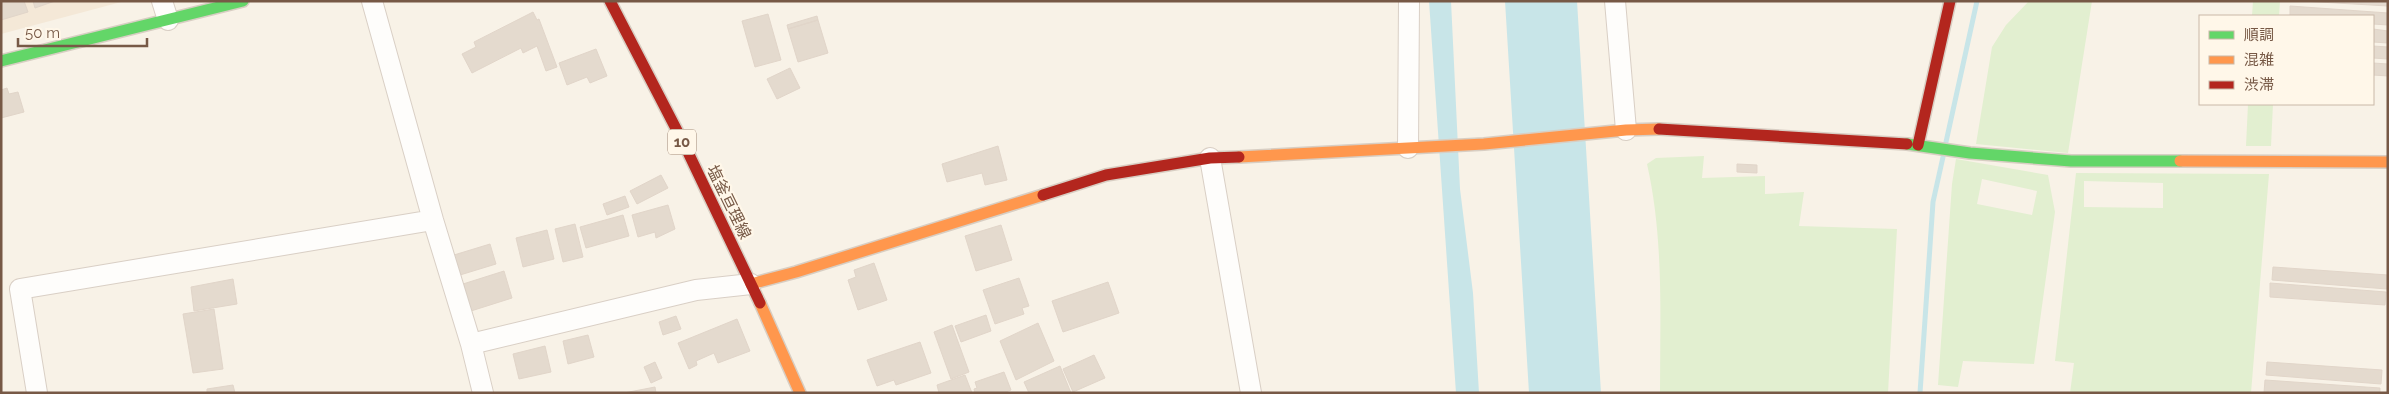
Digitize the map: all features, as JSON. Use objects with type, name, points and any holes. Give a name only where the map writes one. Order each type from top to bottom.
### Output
[{"type":"street","points":[[1,61],[165,11],[244,1]]},
{"type":"street","points":[[372,1],[433,220],[471,344],[483,393]]},
{"type":"street","name":"塩釜亘理線","points":[[610,1],[646,69],[751,284],[800,393]]},
{"type":"street","points":[[1409,1],[1412,148]]},
{"type":"street","points":[[1615,1],[1626,130]]},
{"type":"street","points":[[1923,146],[1950,1]]},
{"type":"street","points":[[471,344],[696,290],[751,284],[1106,175],[1210,158],[1470,145],[1626,130],[1671,129],[1923,146],[2071,161],[2388,162]]},
{"type":"street","points":[[1210,158],[1251,393]]},
{"type":"street","points":[[37,393],[20,289],[433,220]]},
{"type":"shaded area","points":[[1,1],[125,1],[1,34]]},
{"type":"green space","points":[[2029,1],[2092,1],[2068,153],[1976,144],[1992,47],[2006,25]]},
{"type":"green space","points":[[2253,1],[2280,1],[2279,15],[2252,15]]},
{"type":"green space","points":[[2248,105],[2273,105],[2271,146],[2246,146]]},
{"type":"green space","points":[[1704,156],[1702,178],[1765,176],[1765,194],[1804,192],[1799,226],[1897,229],[1888,393],[1660,393],[1659,249],[1647,164],[1656,158]]},
{"type":"green space","points":[[1956,159],[2048,175],[2055,212],[2034,364],[1963,361],[1958,387],[1938,385],[1952,184]],"holes":[[[1982,179],[2037,191],[2032,215],[1977,204]]]},
{"type":"green space","points":[[2076,173],[2269,174],[2251,393],[2070,393],[2074,363],[2055,361]],"holes":[[[2084,181],[2163,183],[2163,208],[2084,207]]]},
{"type":"water","points":[[1429,1],[1451,1],[1460,189],[1473,293],[1479,393],[1456,393]]},
{"type":"water","points":[[1505,1],[1577,1],[1601,393],[1529,393]]},
{"type":"building","points":[[1,1],[24,1],[28,12],[1,20]]},
{"type":"building","points":[[33,1],[55,1],[35,8]]},
{"type":"building","points":[[2302,1],[2388,1],[2388,6]]},
{"type":"building","points":[[2290,6],[2388,13],[2388,25],[2374,24],[2374,15],[2290,15]]},
{"type":"building","points":[[533,12],[537,20],[539,19],[557,67],[546,71],[537,46],[523,53],[521,48],[472,73],[462,54],[476,47],[474,42]]},
{"type":"building","points":[[768,14],[781,60],[755,67],[742,21]]},
{"type":"building","points":[[817,16],[818,20],[788,29],[787,25]]},
{"type":"building","points":[[818,20],[828,53],[798,62],[788,29]]},
{"type":"building","points":[[2374,29],[2388,31],[2388,43],[2374,42]]},
{"type":"building","points":[[2374,46],[2388,47],[2388,59],[2374,58]]},
{"type":"building","points":[[596,49],[607,76],[590,83],[587,77],[567,85],[559,63]]},
{"type":"building","points":[[2374,63],[2388,64],[2388,76],[2374,75]]},
{"type":"building","points":[[790,68],[800,88],[777,99],[767,79]]},
{"type":"building","points":[[7,88],[9,94],[18,92],[24,112],[1,118],[1,90]]},
{"type":"building","points":[[998,146],[1007,180],[985,185],[982,173],[947,182],[942,164]]},
{"type":"building","points":[[1737,164],[1757,165],[1757,173],[1737,172]]},
{"type":"building","points":[[661,175],[668,188],[637,204],[630,191]]},
{"type":"building","points":[[625,196],[629,207],[607,215],[603,204]]},
{"type":"building","points":[[668,205],[675,229],[656,238],[655,232],[638,237],[632,215]]},
{"type":"building","points":[[623,215],[629,236],[586,248],[580,227]]},
{"type":"building","points":[[575,224],[583,257],[563,262],[555,229]]},
{"type":"building","points":[[1001,225],[1012,260],[976,271],[965,236]]},
{"type":"building","points":[[547,230],[554,259],[523,267],[516,238]]},
{"type":"building","points":[[490,244],[496,264],[460,275],[454,255]]},
{"type":"building","points":[[874,263],[887,300],[858,310],[848,280],[856,277],[854,270]]},
{"type":"building","points":[[2273,267],[2388,275],[2387,289],[2272,280]]},
{"type":"building","points":[[504,271],[512,298],[471,311],[463,284]]},
{"type":"building","points":[[1019,278],[1029,306],[1022,308],[1024,314],[995,324],[983,290]]},
{"type":"building","points":[[233,279],[237,304],[194,311],[191,287]]},
{"type":"building","points":[[1108,282],[1119,313],[1063,332],[1052,301]]},
{"type":"building","points":[[2270,283],[2386,292],[2385,305],[2270,297]]},
{"type":"building","points":[[214,309],[223,369],[193,373],[183,314]]},
{"type":"building","points":[[986,315],[991,331],[961,342],[955,326]]},
{"type":"building","points":[[676,316],[681,329],[663,335],[659,322]]},
{"type":"building","points":[[737,319],[750,351],[718,363],[714,353],[696,361],[697,365],[689,369],[678,343]]},
{"type":"building","points":[[1038,323],[1054,361],[1016,380],[1000,341]]},
{"type":"building","points":[[952,325],[969,372],[951,379],[934,332]]},
{"type":"building","points":[[588,335],[594,357],[568,364],[563,341]]},
{"type":"building","points":[[920,342],[931,373],[896,385],[894,380],[877,386],[867,360]]},
{"type":"building","points":[[545,346],[551,372],[519,379],[513,354]]},
{"type":"building","points":[[1094,355],[1105,378],[1073,392],[1063,369]]},
{"type":"building","points":[[655,362],[662,378],[651,383],[644,367]]},
{"type":"building","points":[[2267,362],[2382,370],[2381,384],[2266,375]]},
{"type":"building","points":[[1060,366],[1071,393],[1029,393],[1024,382]]},
{"type":"building","points":[[1004,372],[1011,390],[1003,393],[975,393],[974,389],[977,388],[975,382]]},
{"type":"building","points":[[965,375],[972,393],[939,393],[937,385]]},
{"type":"building","points":[[2265,380],[2380,388],[2380,393],[2264,393]]},
{"type":"building","points":[[233,385],[235,393],[207,393],[207,389]]},
{"type":"building","points":[[655,387],[656,393],[624,393]]},
{"type":"waterway","points":[[1946,142],[1977,1]]},
{"type":"waterway","points":[[1920,393],[1933,202],[1943,157]]},
{"type":"traffic: fast","points":[[1,61],[243,1]]},
{"type":"traffic: fast","points":[[1907,144],[1970,153],[2071,161],[2180,161]]},
{"type":"traffic: slow","points":[[1239,157],[1484,144],[1626,130],[1659,129]]},
{"type":"traffic: slow","points":[[2180,161],[2388,162]]},
{"type":"traffic: slow","points":[[751,284],[796,272],[1043,195]]},
{"type":"traffic: slow","points":[[760,303],[800,393]]},
{"type":"traffic: jam","points":[[610,1],[685,146],[760,303]]},
{"type":"traffic: jam","points":[[1918,145],[1950,1]]},
{"type":"traffic: jam","points":[[1659,129],[1907,144]]},
{"type":"traffic: jam","points":[[1043,195],[1106,175],[1210,158],[1239,157]]}]
